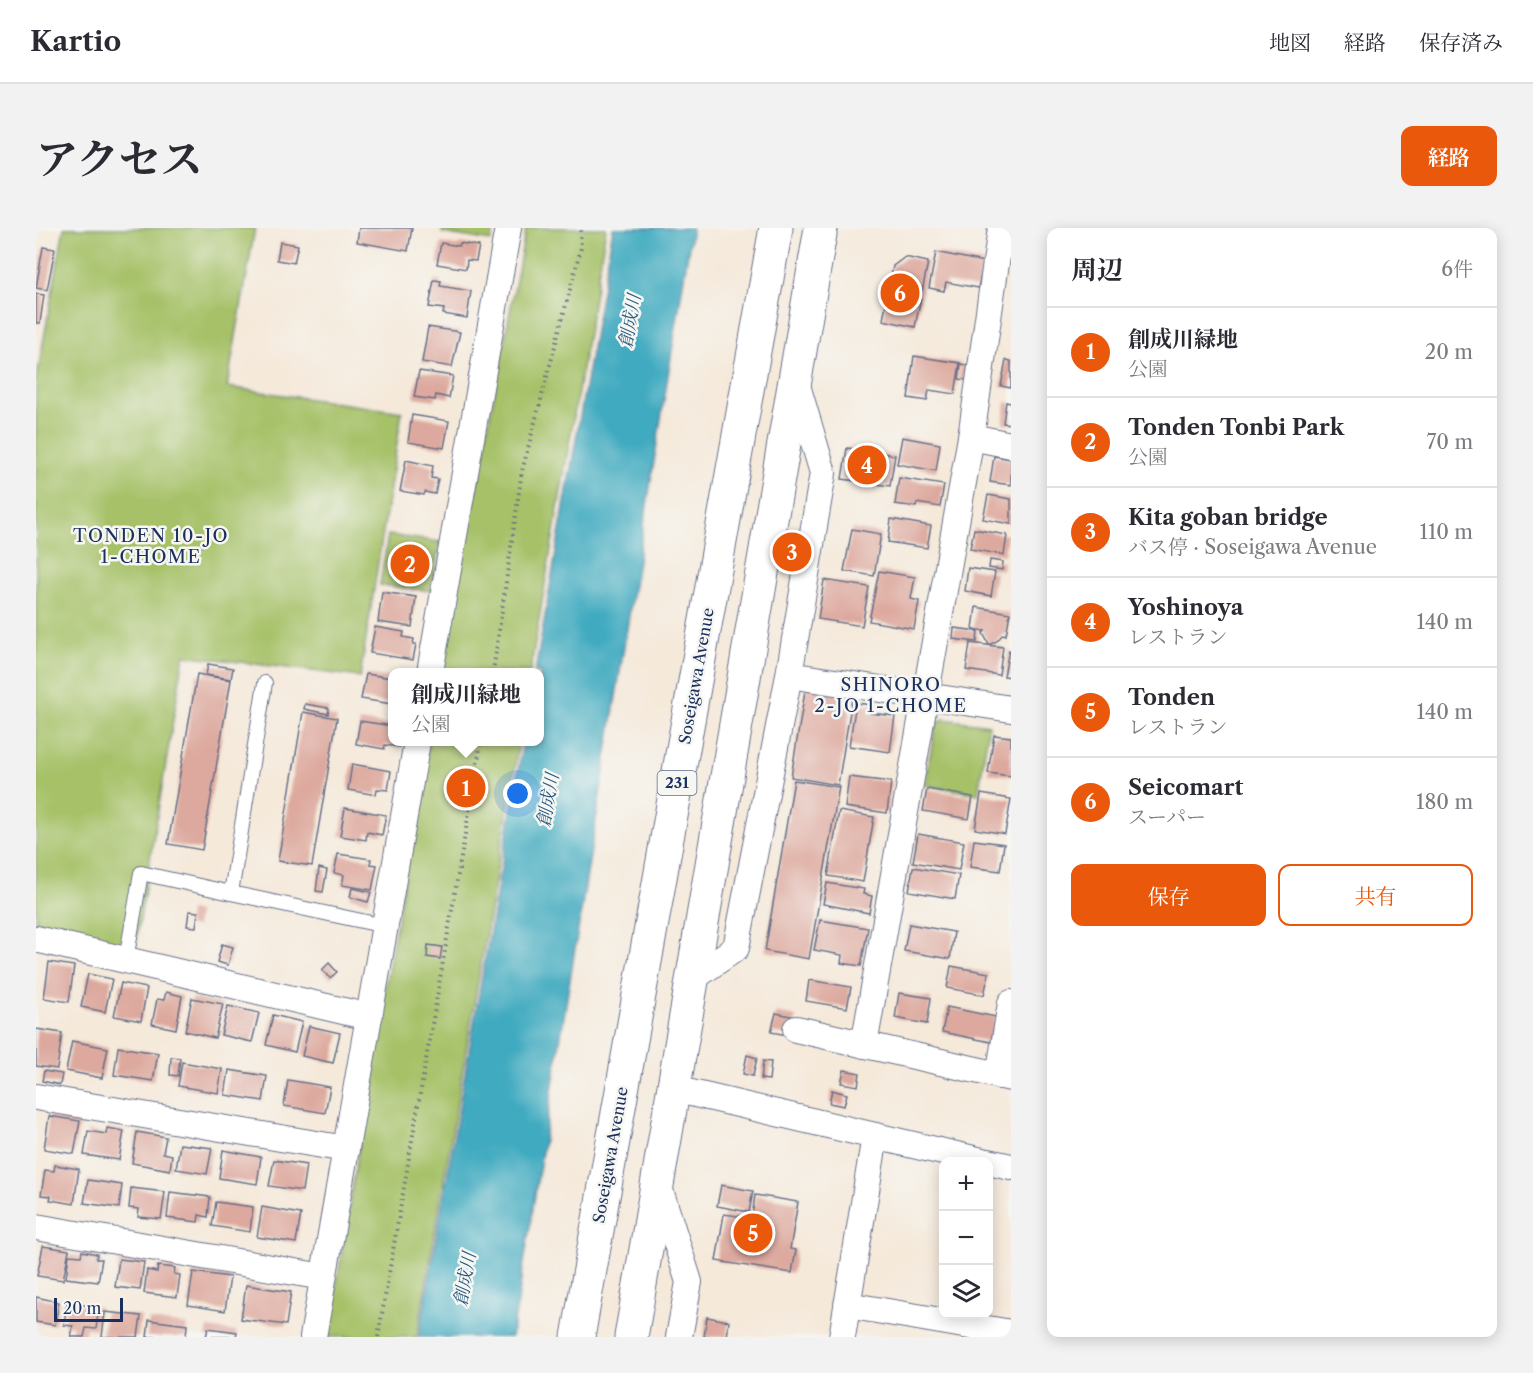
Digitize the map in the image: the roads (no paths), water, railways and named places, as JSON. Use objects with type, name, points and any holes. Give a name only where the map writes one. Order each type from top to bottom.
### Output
[{"type":"highway","name":"Soseigawa Avenue","points":[[578,1337],[776,228]]},
{"type":"highway","points":[[631,1337],[821,228]]},
{"type":"street","points":[[431,668],[508,228]]},
{"type":"street","points":[[864,1045],[971,437],[1001,228]]},
{"type":"street","points":[[693,978],[736,948],[789,675],[823,473],[795,379]]},
{"type":"street","points":[[971,437],[1011,445]]},
{"type":"street","points":[[789,675],[926,694],[1011,709]]},
{"type":"street","points":[[313,1337],[416,746]]},
{"type":"street","points":[[36,939],[369,1017]]},
{"type":"street","points":[[796,1029],[1005,1077],[1011,1003]]},
{"type":"street","points":[[674,1089],[965,1157]]},
{"type":"street","points":[[36,1097],[346,1149]]},
{"type":"street","points":[[842,1337],[875,1136]]},
{"type":"street","points":[[993,1163],[1011,1167]]},
{"type":"street","points":[[658,1184],[689,1282],[679,1337]]},
{"type":"street","points":[[36,1227],[323,1277]]},
{"type":"street","points":[[847,1305],[1011,1333]]},
{"type":"lane","points":[[231,893],[265,683]]},
{"type":"lane","points":[[126,960],[141,873],[385,926]]},
{"type":"water","name":"創成川","points":[[613,228],[692,228],[511,1337],[419,1337],[522,746],[544,746],[544,668],[536,668]]},
{"type":"place","name":"Seicomart","points":[[900,293]]},
{"type":"place","name":"Yoshinoya","points":[[867,465]]},
{"type":"place","name":"Kita goban bridge","points":[[792,552]]},
{"type":"place","name":"Tonden Tonbi Park","points":[[410,564]]},
{"type":"place","name":"創成川緑地","points":[[466,788]]},
{"type":"place","name":"Tonden","points":[[753,1233]]},
{"type":"district","name":"TONDEN 10-JO 1-CHOME","points":[[151,546]]},
{"type":"district","name":"SHINORO 2-JO 1-CHOME","points":[[891,695]]}]
